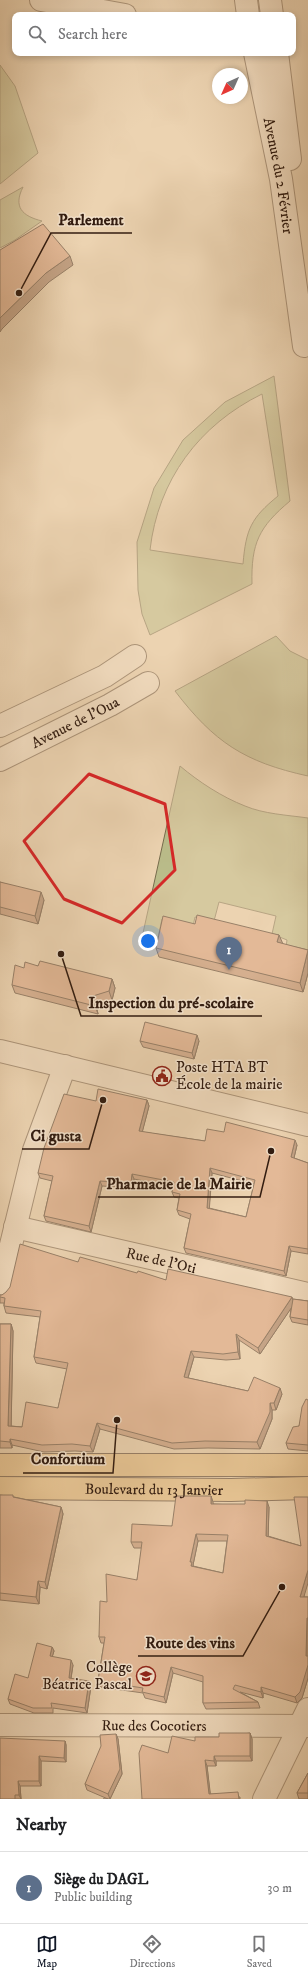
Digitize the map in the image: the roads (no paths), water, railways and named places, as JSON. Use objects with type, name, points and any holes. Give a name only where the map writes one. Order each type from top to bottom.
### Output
[{"type":"highway","name":"Boulevard du 13 Janvier","points":[[0,1465],[308,1465]]},
{"type":"highway","name":"Boulevard du 13 Janvier","points":[[0,1488],[231,1490],[308,1488]]},
{"type":"street","points":[[41,0],[108,12]]},
{"type":"street","points":[[246,0],[248,12]]},
{"type":"street","points":[[270,0],[272,12]]},
{"type":"street","name":"Avenue du 2 Février","points":[[256,56],[281,179],[304,346]]},
{"type":"street","name":"Avenue du 2 Février","points":[[277,56],[293,177],[308,266]]},
{"type":"street","name":"Avenue de l'Oua","points":[[0,726],[105,676],[135,656]]},
{"type":"street","name":"Avenue de l'Oua","points":[[0,760],[110,705],[148,683]]},
{"type":"street","points":[[0,1051],[308,1125]]},
{"type":"street","points":[[0,1290],[34,1150],[66,1066]]},
{"type":"street","name":"Rue de l'Oti","points":[[15,1227],[308,1294]]},
{"type":"street","points":[[264,1799],[305,1720]]},
{"type":"street","name":"Rue des Cocotiers","points":[[0,1724],[305,1720]]},
{"type":"place","name":"Parlement","points":[[19,293]]},
{"type":"place","name":"Inspection du pré-scolaire","points":[[61,954]]},
{"type":"place","name":"Siège du DAGL","points":[[229,970]]},
{"type":"place","name":"Poste HTA BT École de la mairie","points":[[162,1076]]},
{"type":"place","name":"Ci gusta","points":[[103,1100]]},
{"type":"place","name":"Pharmacie de la Mairie","points":[[271,1151]]},
{"type":"place","name":"Confortium","points":[[117,1420]]},
{"type":"place","name":"Route des vins","points":[[282,1587]]},
{"type":"place","name":"Collège Béatrice Pascal","points":[[146,1676]]}]
